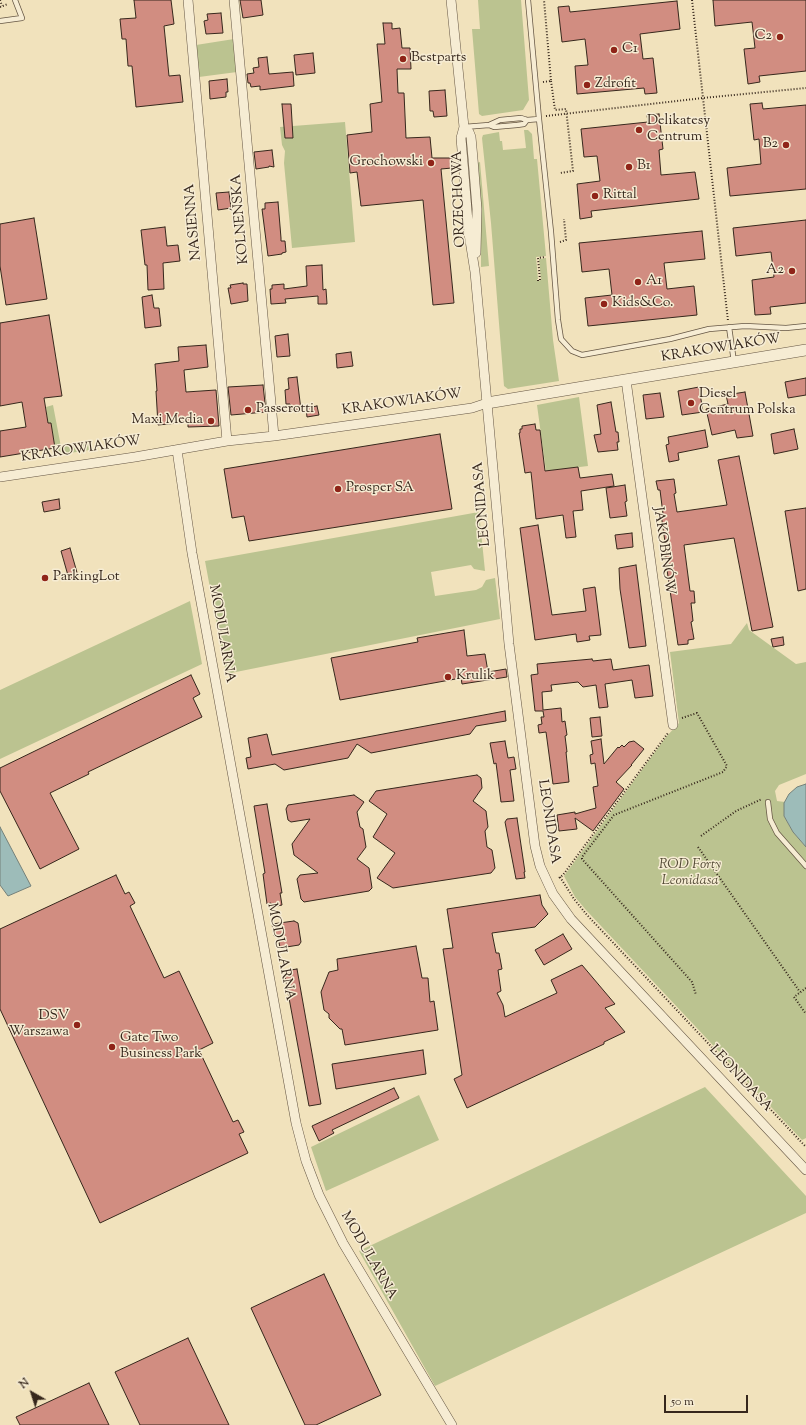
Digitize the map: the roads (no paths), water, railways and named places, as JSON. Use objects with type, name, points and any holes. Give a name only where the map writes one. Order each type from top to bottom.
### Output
[{"type":"street","name":"NASIENNA","points":[[188,0],[227,441]]},
{"type":"street","name":"KOLNEŃSKA","points":[[234,0],[274,436]]},
{"type":"street","name":"ORZECHOWA","points":[[451,0],[464,127],[469,132],[471,137],[477,202],[475,272],[487,403]]},
{"type":"street","name":"KRAKOWIAKÓW","points":[[0,477],[227,441],[274,436],[472,408],[487,403],[806,350]]},
{"type":"street","name":"JAKOBINÓW","points":[[626,380],[676,722]]},
{"type":"street","name":"LEONIDASA","points":[[487,403],[506,613],[514,683],[535,846],[540,866],[548,886],[565,912],[589,939],[806,1170]]},
{"type":"street","name":"MODULARNA","points":[[177,450],[192,553],[217,692],[296,1123],[306,1161],[319,1195],[343,1243],[452,1425]]},
{"type":"lane","points":[[0,21],[22,18],[14,0]]},
{"type":"lane","points":[[528,0],[539,118],[552,232],[558,320],[561,339],[566,346],[572,351],[582,354],[670,339],[709,329],[745,326],[786,328],[806,326]]},
{"type":"lane","points":[[464,127],[489,125],[500,120],[521,118],[527,120],[539,118]]},
{"type":"lane","points":[[729,327],[734,362]]},
{"type":"lane","points":[[768,802],[770,819],[777,833],[806,866]]},
{"type":"water","points":[[806,784],[806,847],[793,832],[784,816],[784,803],[789,794],[797,787]]},
{"type":"water","points":[[0,827],[31,886],[8,896],[0,885]]},
{"type":"place","name":"C2","points":[[780,37]]},
{"type":"place","name":"C1","points":[[614,50]]},
{"type":"place","name":"Bestparts","points":[[403,59]]},
{"type":"place","name":"Zdrofit","points":[[587,85]]},
{"type":"place","name":"Delikatesy Centrum","points":[[639,130]]},
{"type":"place","name":"B2","points":[[786,145]]},
{"type":"place","name":"Grochowski","points":[[431,163]]},
{"type":"place","name":"B1","points":[[629,167]]},
{"type":"place","name":"Rittal","points":[[595,196]]},
{"type":"place","name":"A2","points":[[792,271]]},
{"type":"place","name":"A1","points":[[638,282]]},
{"type":"place","name":"Kids&Co.","points":[[604,304]]},
{"type":"place","name":"Diesel Centrum Polska","points":[[691,403]]},
{"type":"place","name":"Passerotti","points":[[248,410]]},
{"type":"place","name":"Maxi Media","points":[[211,421]]},
{"type":"place","name":"Prosper SA","points":[[338,489]]},
{"type":"place","name":"ParkingLot","points":[[45,578]]},
{"type":"place","name":"Krulik","points":[[448,677]]},
{"type":"place","name":"DSV Warszawa","points":[[77,1025]]},
{"type":"place","name":"Gate Two Business Park","points":[[112,1047]]},
{"type":"park label","name":"ROD Forty Leonidasa","points":[[690,874]]}]
